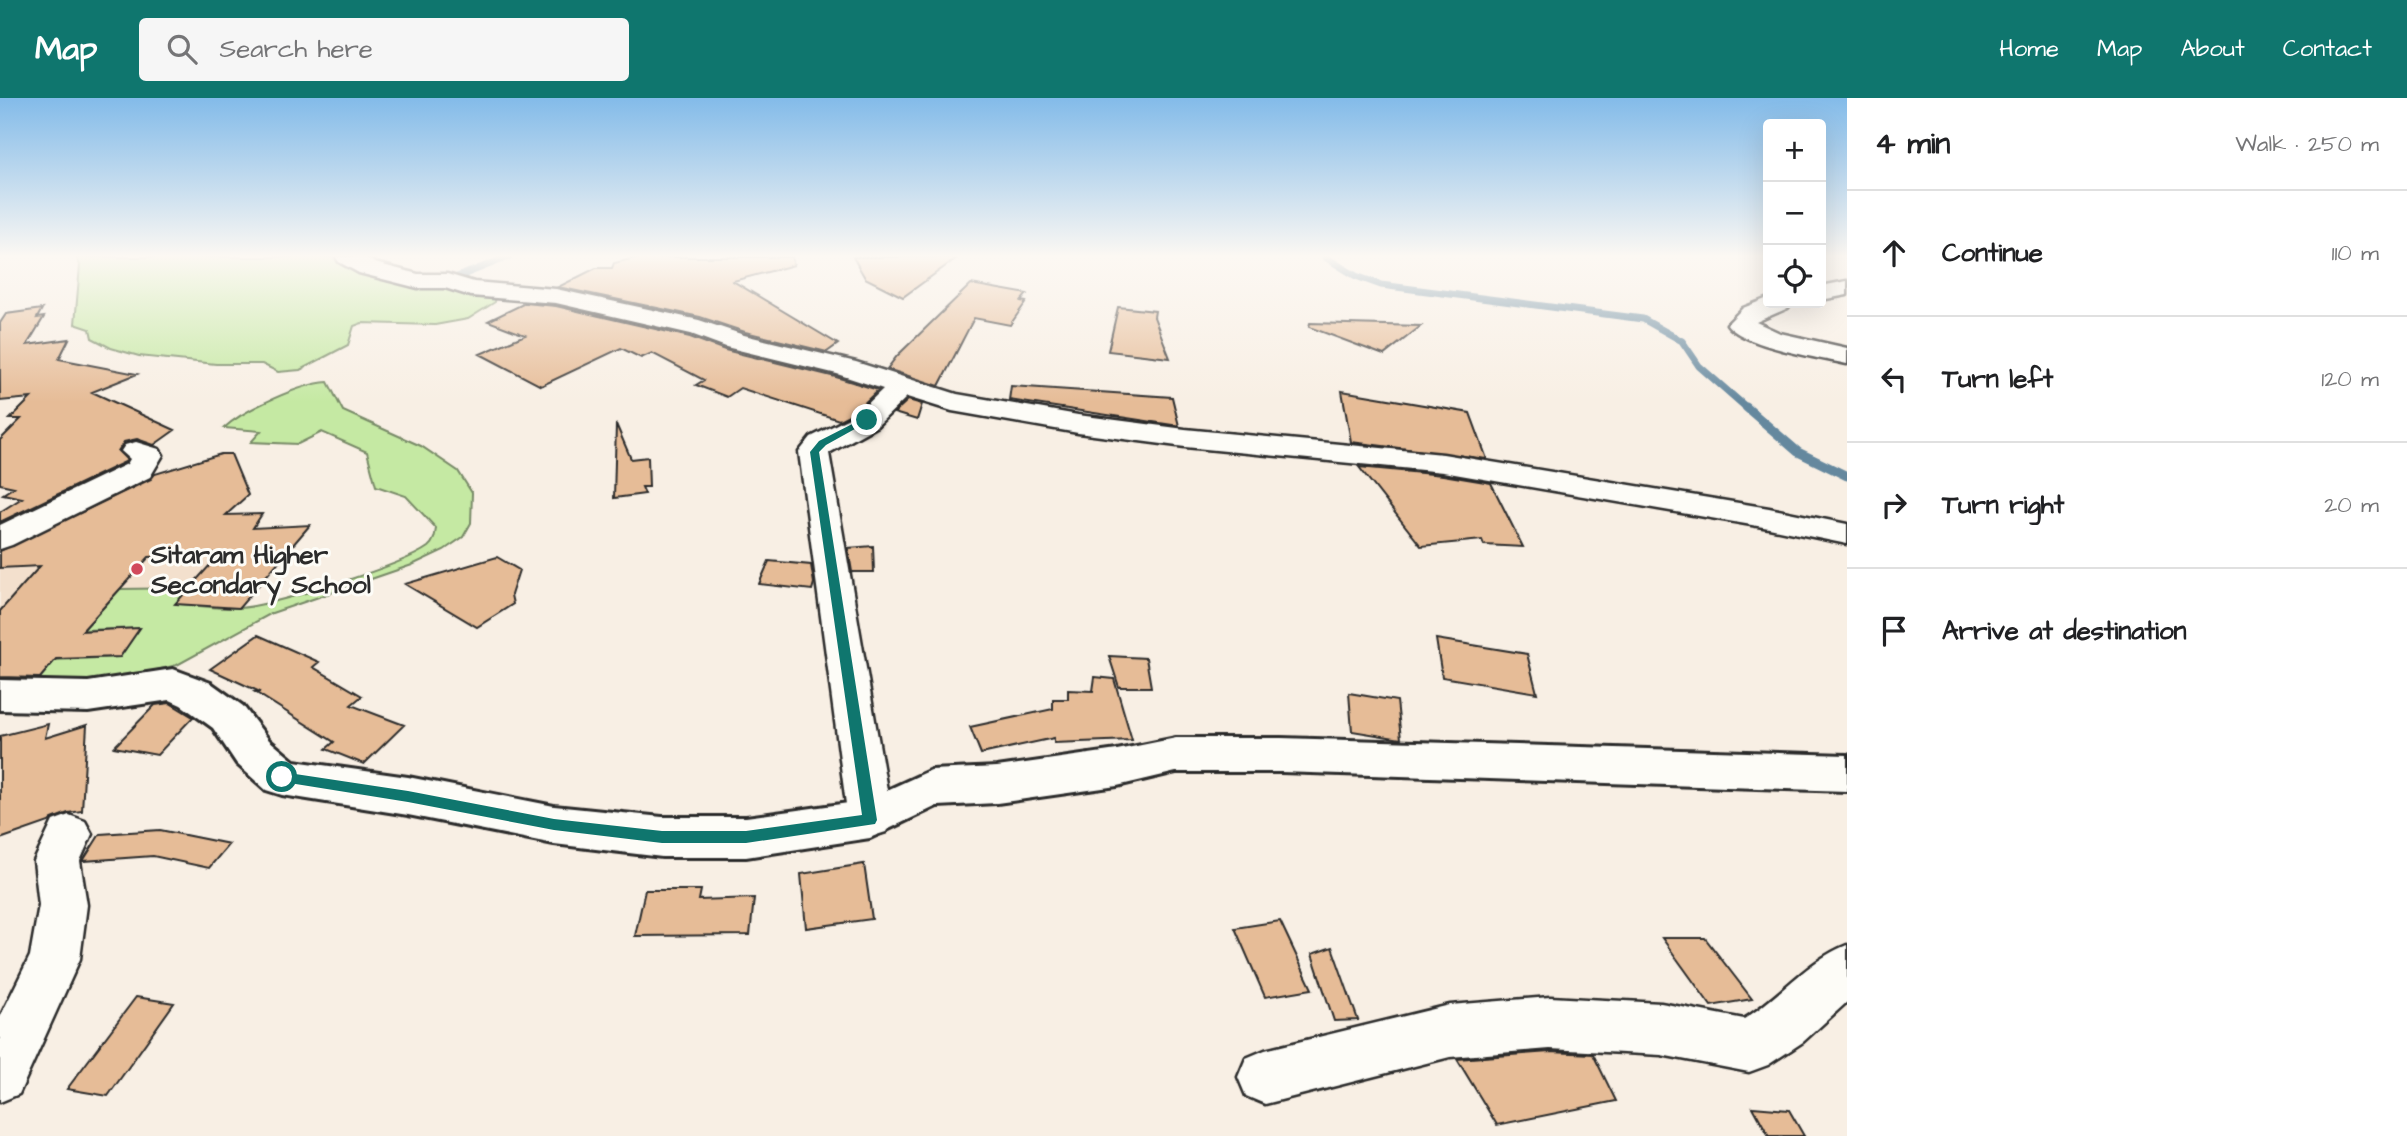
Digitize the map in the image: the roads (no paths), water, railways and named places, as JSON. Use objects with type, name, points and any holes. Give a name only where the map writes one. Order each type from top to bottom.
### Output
[{"type":"main road","points":[[0,695],[88,697],[173,684],[196,694],[228,717],[253,752],[282,777],[408,796],[554,825],[662,837],[746,837],[870,820],[931,789],[997,785],[1117,768],[1176,755],[1281,755],[1847,773]]},
{"type":"street","points":[[598,305],[699,328],[735,341],[846,368],[952,402],[1078,424],[1185,438],[1443,463],[1769,517],[1847,534]]},
{"type":"street","points":[[1765,308],[1741,320],[1740,324],[1772,340],[1847,356]]},
{"type":"street","points":[[870,820],[814,452],[822,443],[867,420],[901,387]]},
{"type":"street","points":[[0,538],[67,509],[139,470],[148,455],[136,451]]},
{"type":"street","points":[[0,1075],[55,959],[63,905],[57,861],[69,834]]},
{"type":"street","points":[[1265,1077],[1450,1031],[1550,1023],[1661,1029],[1749,1046],[1784,1024],[1847,969]]},
{"type":"waterway","points":[[1539,305],[1643,319],[1682,341],[1699,366],[1748,409]]},
{"type":"waterway","points":[[1746,407],[1798,452],[1847,476]]},
{"type":"place","name":"Sitaram Higher Secondary School","points":[[137,569]]}]
